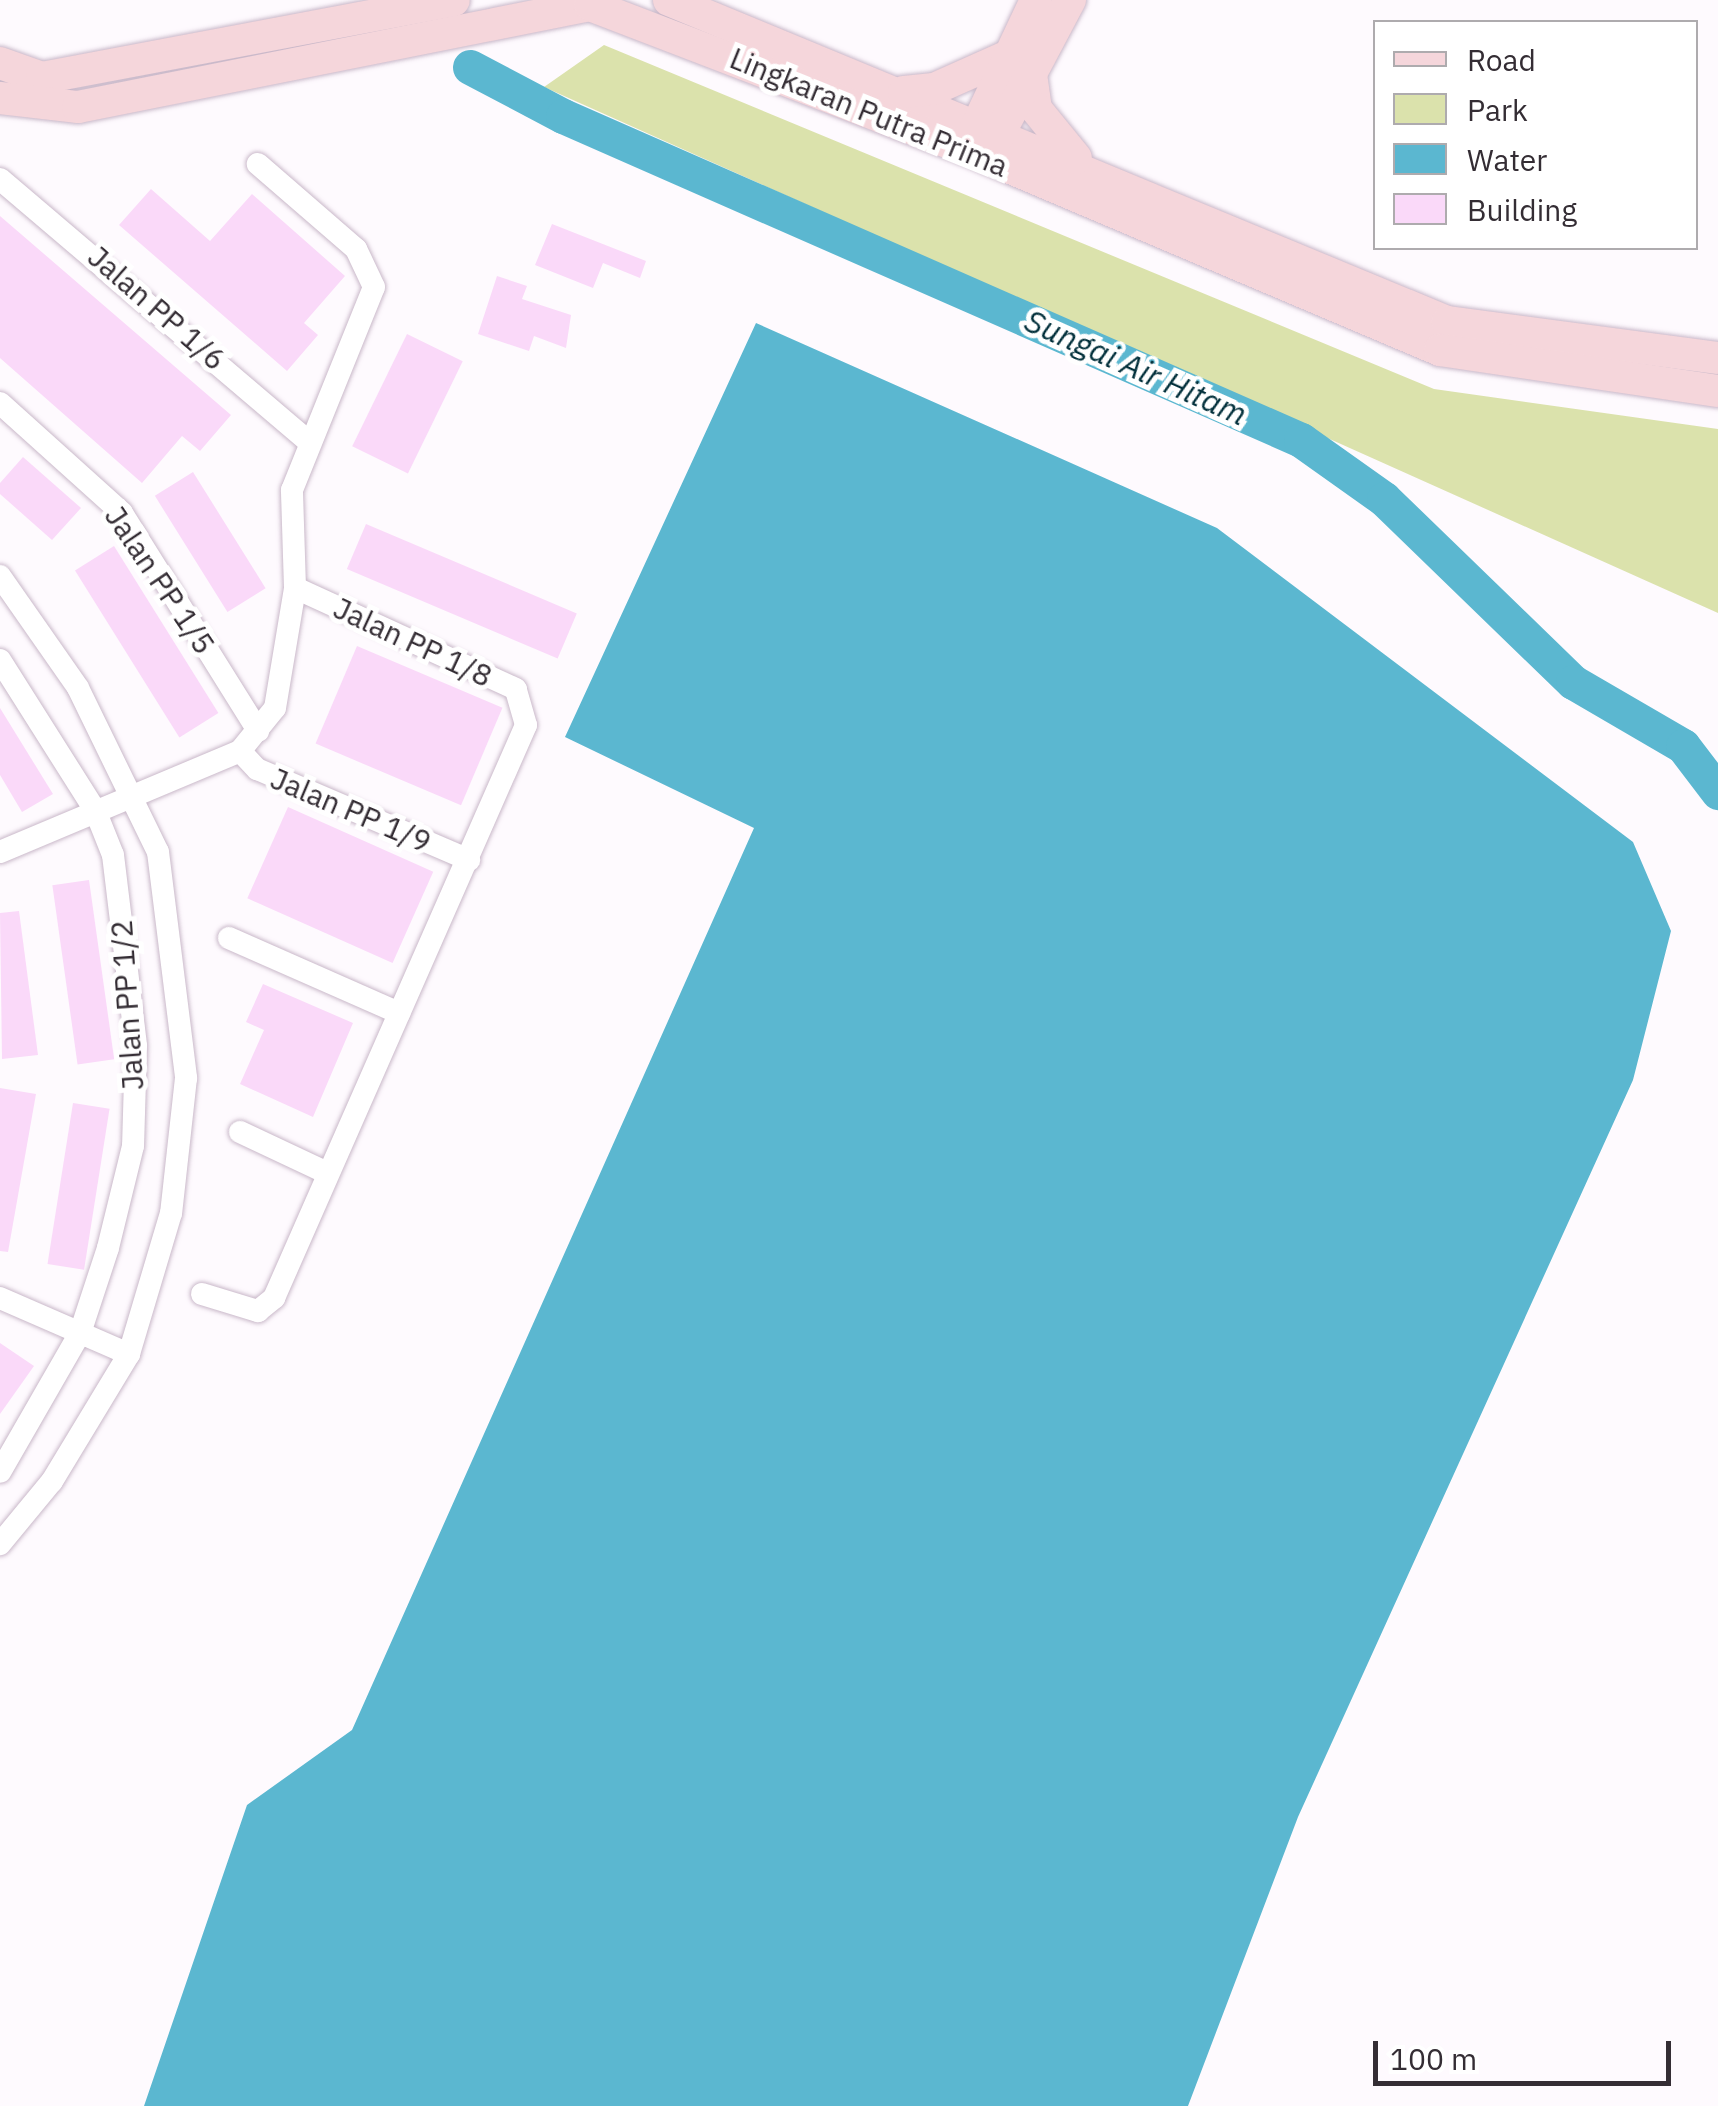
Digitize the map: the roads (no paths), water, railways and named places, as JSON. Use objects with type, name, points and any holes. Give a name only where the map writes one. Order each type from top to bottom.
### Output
[{"type":"main road","name":"Lingkaran Putra Prima","points":[[669,0],[904,92],[982,140],[1440,350],[1718,390]]},
{"type":"main road","points":[[982,140],[1019,62],[1036,0]]},
{"type":"main road","points":[[904,92],[934,89],[1019,62],[1070,0]]},
{"type":"main road","name":"Lingkaran Putra Prima","points":[[0,63],[42,78],[439,9],[620,12],[982,140],[1084,167],[1447,322],[1718,358]]},
{"type":"main road","name":"Lingkaran Putra Prima","points":[[0,98],[78,107],[439,9]]},
{"type":"main road","points":[[1019,62],[1036,109],[1084,167]]},
{"type":"street","points":[[0,852],[240,750],[258,731],[284,672],[294,588],[292,490],[309,442],[370,308],[370,266],[258,164]]},
{"type":"street","name":"Jalan PP 1/6","points":[[0,179],[32,198],[309,442]]},
{"type":"street","name":"Jalan PP 1/5","points":[[0,403],[122,513],[258,731]]},
{"type":"street","points":[[0,576],[78,688],[136,792],[158,852],[186,1078],[171,1213],[129,1354],[52,1482],[0,1544]]},
{"type":"street","name":"Jalan PP 1/8","points":[[294,588],[516,689],[524,704],[526,726],[469,860]]},
{"type":"street","name":"Jalan PP 1/2","points":[[0,660],[95,810],[113,855],[136,1046],[132,1146],[80,1334],[0,1472]]},
{"type":"street","name":"Jalan PP 1/9","points":[[240,750],[257,769],[469,860]]},
{"type":"street","points":[[202,1294],[258,1311],[274,1298],[469,860]]},
{"type":"street","points":[[229,938],[399,1012]]},
{"type":"street","points":[[240,1132],[327,1173]]},
{"type":"street","points":[[0,1298],[129,1354]]},
{"type":"water","points":[[756,323],[1217,528],[1633,842],[1671,931],[1633,1080],[1298,1817],[1188,2106],[144,2106],[247,1805],[352,1730],[754,828],[565,737]]},
{"type":"waterway","name":"Sungai Air Hitam","points":[[470,67],[563,116],[1301,440],[1384,499],[1573,682],[1683,746],[1718,792]]}]
